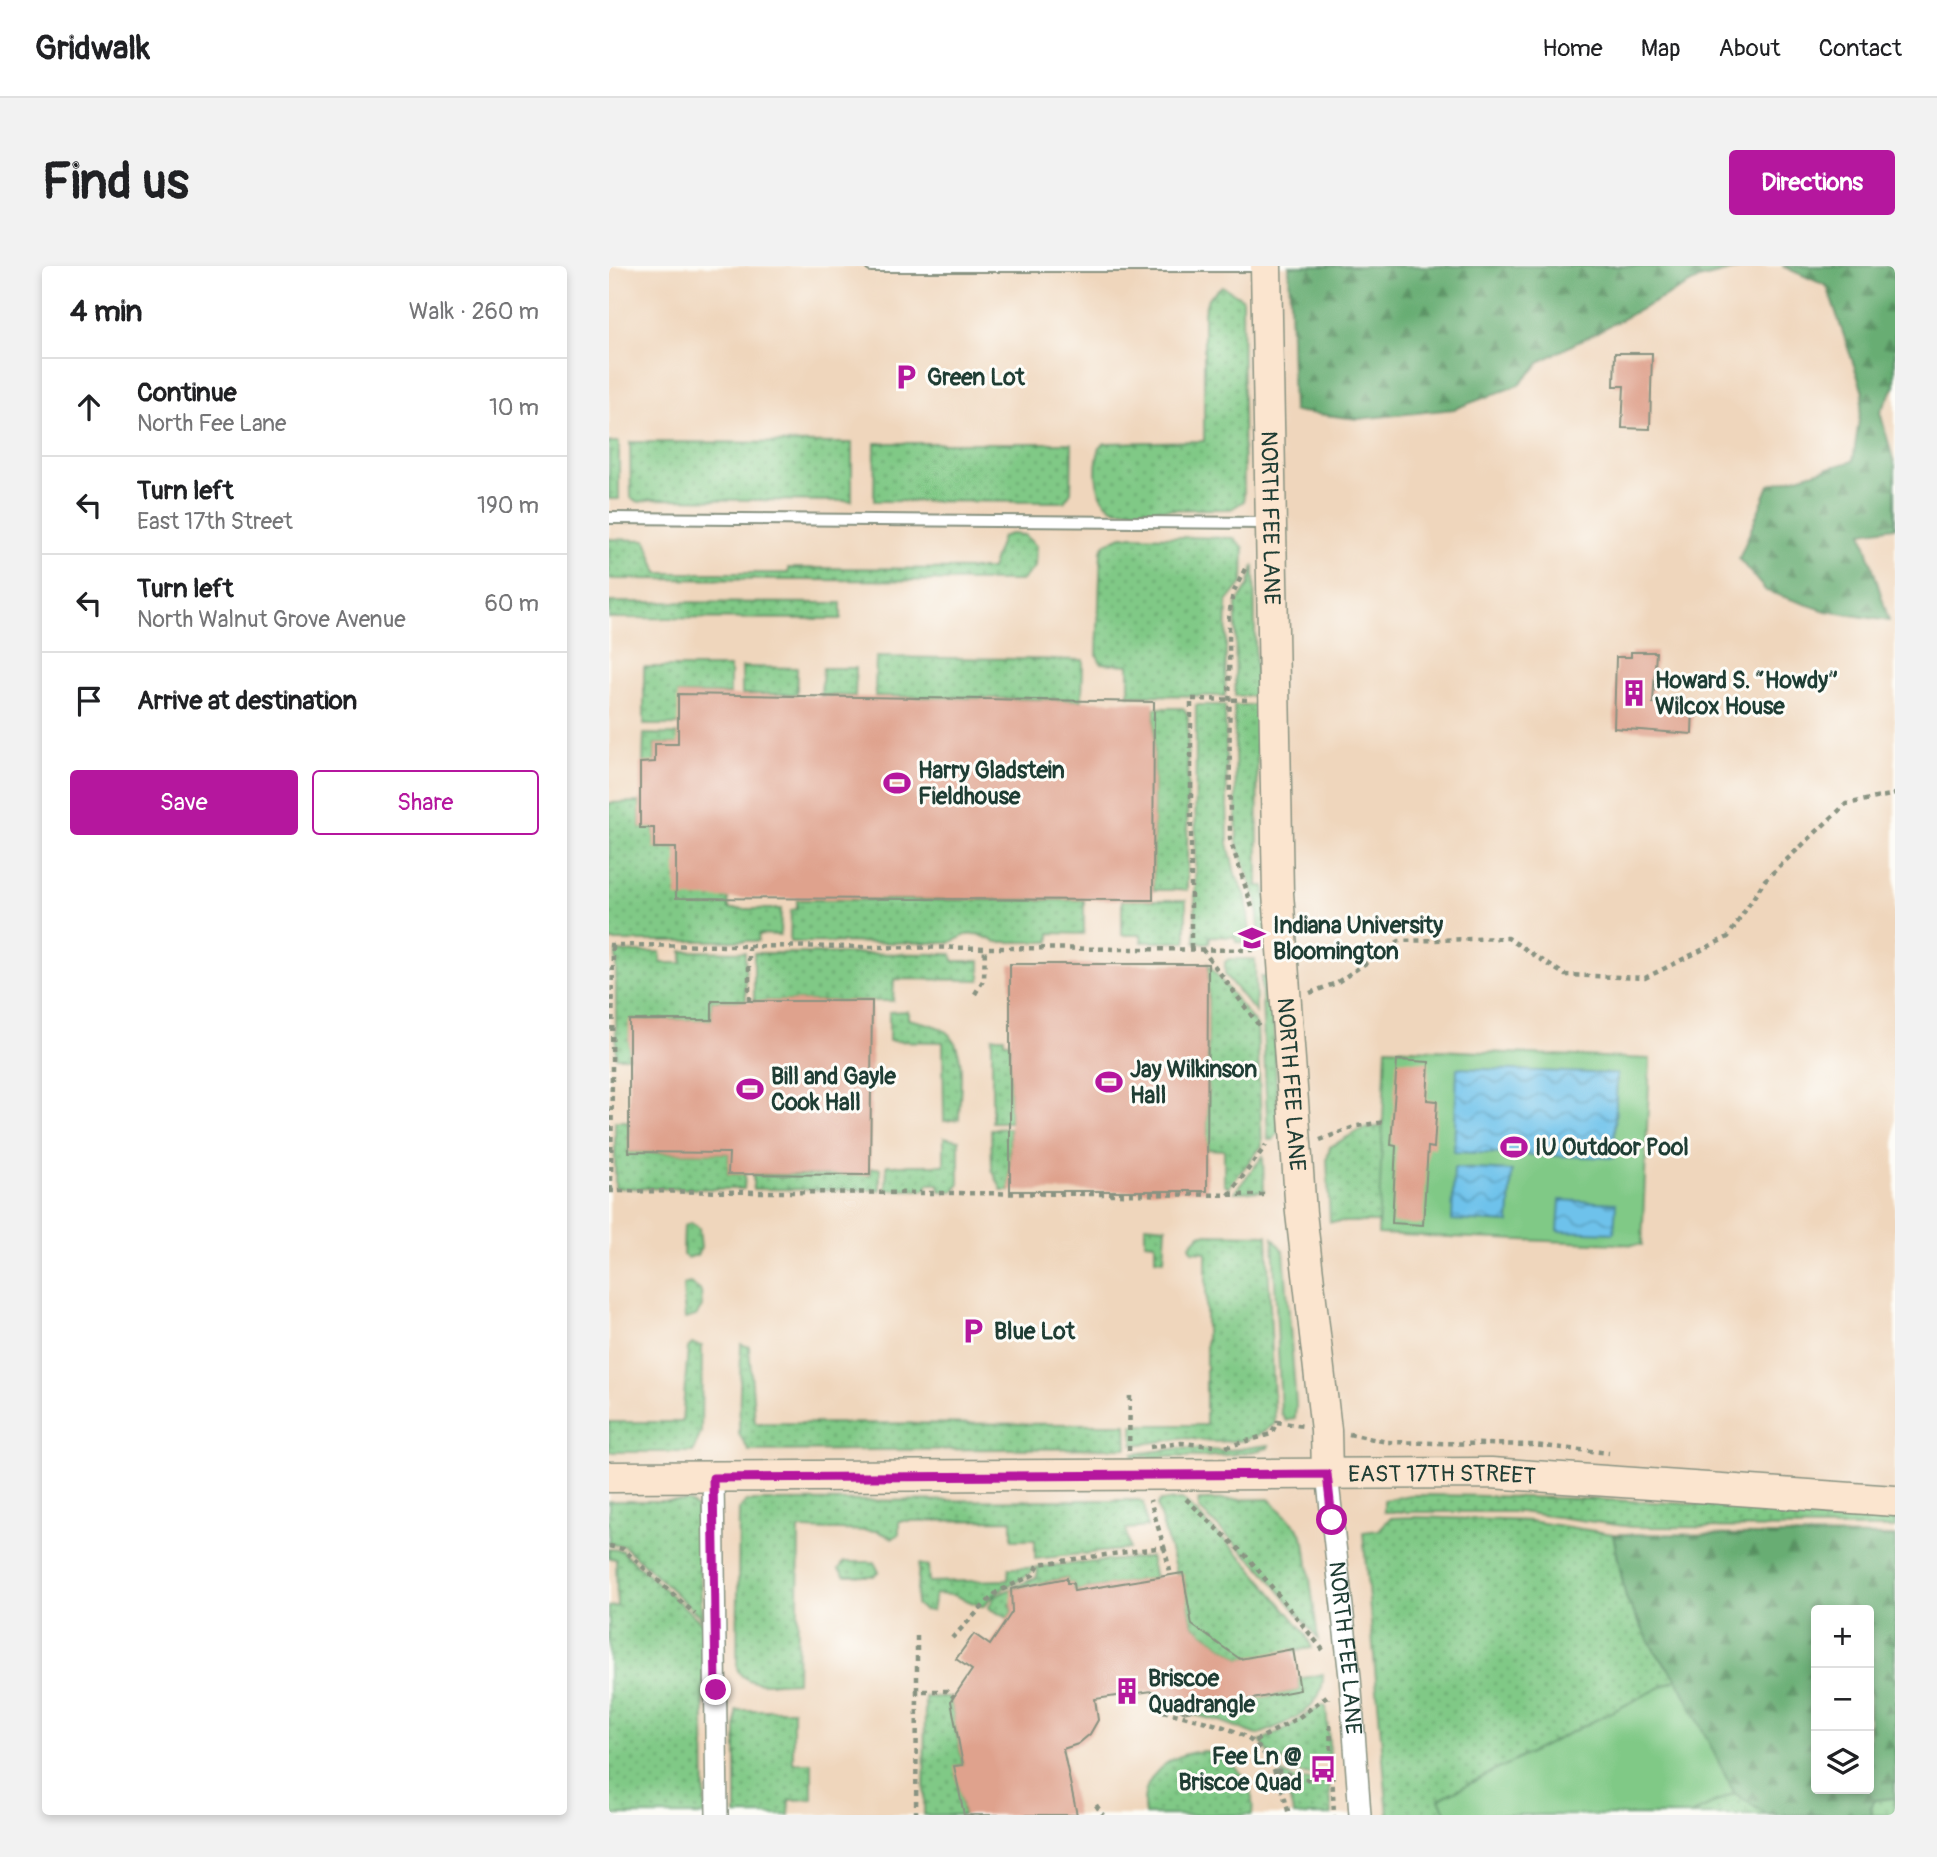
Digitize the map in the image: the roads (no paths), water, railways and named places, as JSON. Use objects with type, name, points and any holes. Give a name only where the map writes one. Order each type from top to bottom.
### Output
[{"type":"main road","name":"NORTH FEE LANE","points":[[1266,266],[1278,893],[1283,1001],[1301,1213],[1326,1430],[1327,1474]]},
{"type":"main road","name":"EAST 17TH STREET","points":[[609,1477],[1491,1473],[1895,1501]]},
{"type":"street","name":"NORTH FEE LANE","points":[[1327,1474],[1350,1677],[1360,1815]]},
{"type":"street","points":[[713,1478],[717,1815]]},
{"type":"lane","points":[[871,266],[1266,266]]},
{"type":"lane","points":[[609,518],[1271,523]]},
{"type":"water","points":[[1457,1068],[1617,1074],[1614,1158],[1454,1152]]},
{"type":"water","points":[[1454,1168],[1512,1171],[1509,1223],[1452,1220]]},
{"type":"water","points":[[1560,1200],[1616,1203],[1614,1233],[1558,1231]]},
{"type":"place","name":"Green Lot","points":[[906,377]]},
{"type":"place","name":"Howard S. “Howdy” Wilcox House","points":[[1634,693]]},
{"type":"place","name":"Harry Gladstein Fieldhouse","points":[[897,783]]},
{"type":"place","name":"Indiana University Bloomington","points":[[1252,938]]},
{"type":"place","name":"Jay Wilkinson Hall","points":[[1109,1082]]},
{"type":"place","name":"Bill and Gayle Cook Hall","points":[[750,1089]]},
{"type":"place","name":"IU Outdoor Pool","points":[[1514,1147]]},
{"type":"place","name":"Blue Lot","points":[[973,1331]]},
{"type":"place","name":"Briscoe Quadrangle","points":[[1127,1691]]},
{"type":"place","name":"Fee Ln @ Briscoe Quad","points":[[1323,1769]]}]
